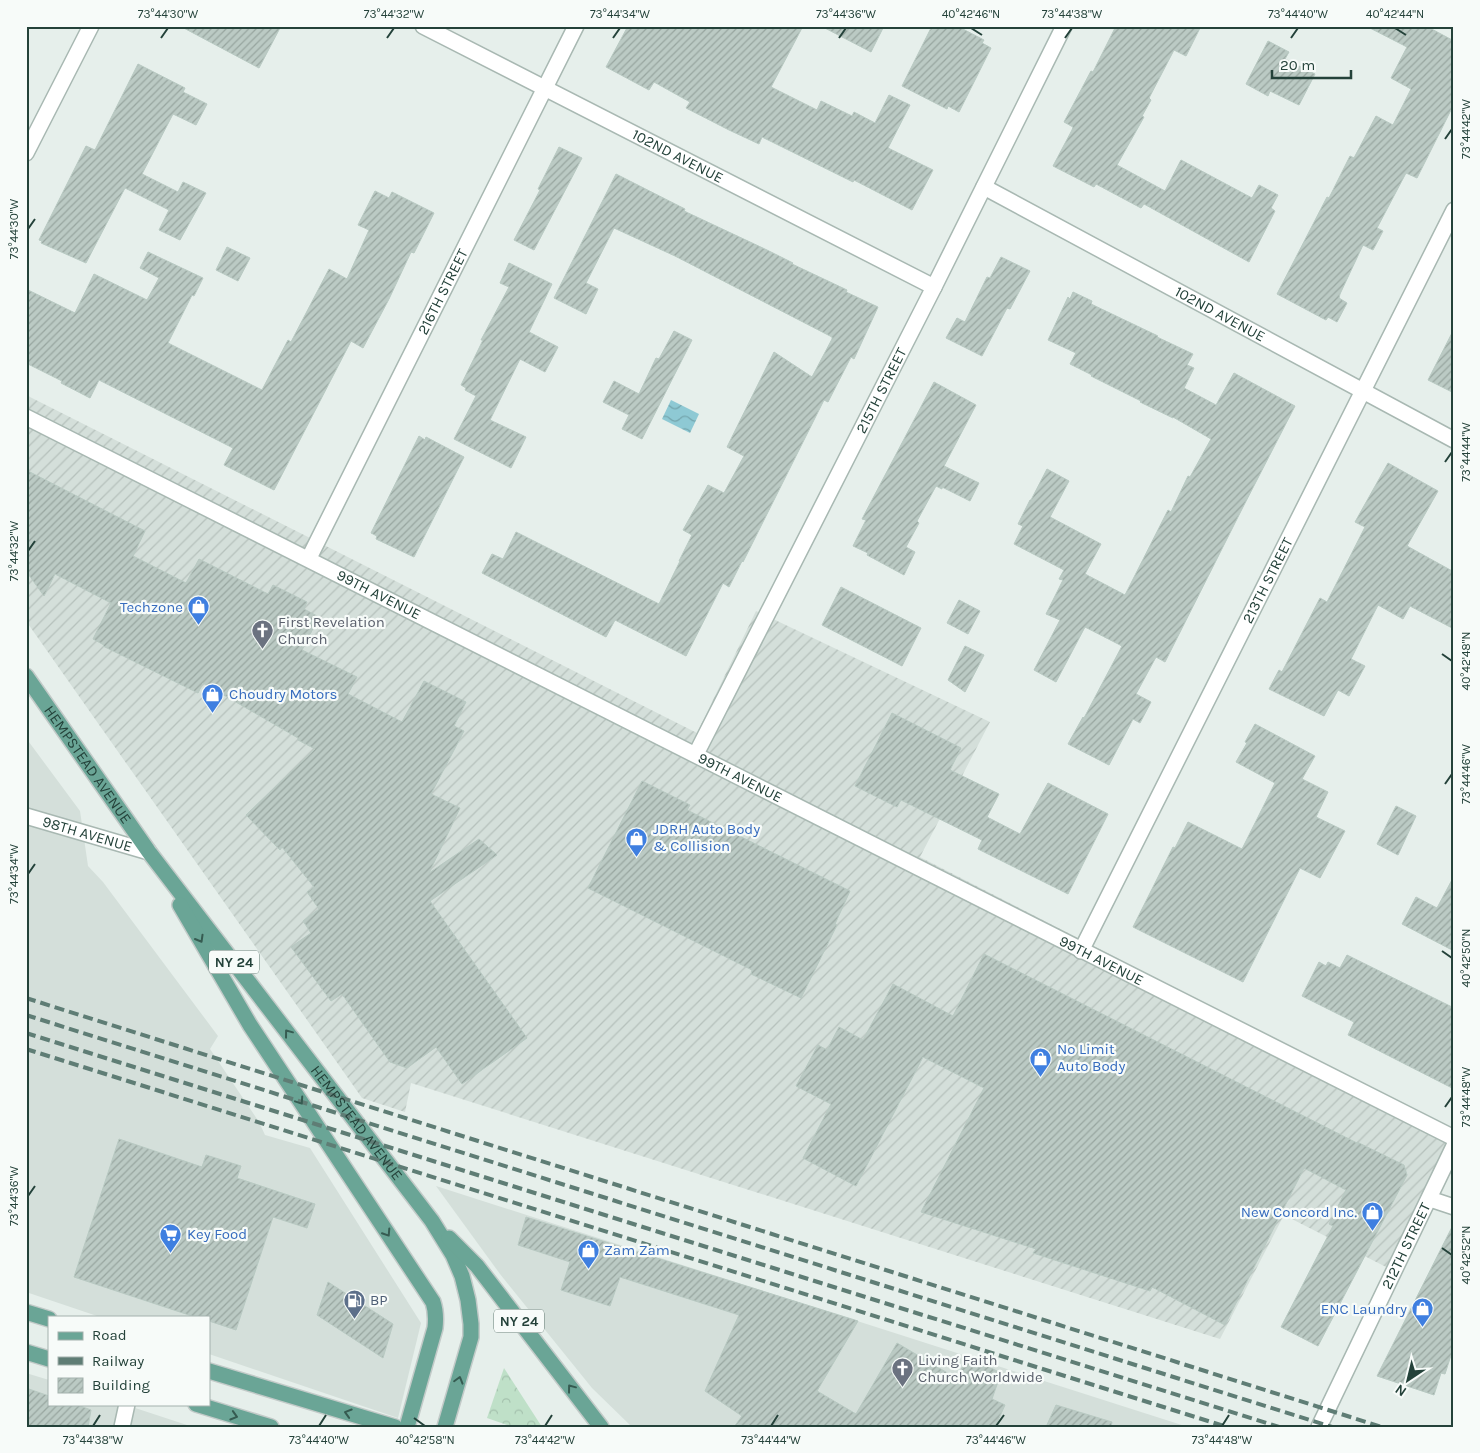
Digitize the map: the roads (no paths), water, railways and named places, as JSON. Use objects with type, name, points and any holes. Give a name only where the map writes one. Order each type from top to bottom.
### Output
[{"type":"main road","name":"HEMPSTEAD AVENUE","points":[[26,676],[149,852],[432,1221],[453,1255],[462,1276],[468,1300],[471,1337],[445,1427]]},
{"type":"main road","name":"HEMPSTEAD AVENUE","points":[[149,852],[250,1025],[433,1302],[436,1319],[435,1328],[407,1427]]},
{"type":"main road","name":"NY 24","points":[[432,1221],[477,1266],[601,1427]]},
{"type":"main road","points":[[26,1312],[48,1319]]},
{"type":"main road","points":[[26,1352],[48,1359]]},
{"type":"main road","points":[[210,1371],[395,1427]]},
{"type":"main road","points":[[203,1406],[272,1427]]},
{"type":"street","points":[[26,153],[91,26]]},
{"type":"street","name":"102ND AVENUE","points":[[423,26],[934,287]]},
{"type":"street","name":"216TH STREET","points":[[309,558],[576,26]]},
{"type":"street","name":"215TH STREET","points":[[696,754],[934,287],[1064,26]]},
{"type":"street","name":"102ND AVENUE","points":[[984,188],[1454,440]]},
{"type":"street","name":"213TH STREET","points":[[1081,950],[1454,210]]},
{"type":"street","name":"99TH AVENUE","points":[[26,417],[309,558],[1454,1138]]},
{"type":"street","name":"98TH AVENUE","points":[[26,816],[149,852]]},
{"type":"street","name":"212TH STREET","points":[[1319,1427],[1454,1146]]},
{"type":"street","points":[[1430,1198],[1454,1207]]},
{"type":"street","points":[[122,1427],[127,1406]]},
{"type":"water","points":[[671,400],[699,414],[690,433],[662,419]]},
{"type":"railway","points":[[26,998],[1382,1427]]},
{"type":"railway","points":[[26,1015],[1332,1427]]},
{"type":"railway","points":[[26,1033],[1279,1427]]},
{"type":"railway","points":[[26,1049],[1227,1427]]},
{"type":"place","name":"Techzone","points":[[199,626]]},
{"type":"place","name":"First Revelation Church","points":[[262,650]]},
{"type":"place","name":"Choudry Motors","points":[[213,713]]},
{"type":"place","name":"JDRH Auto Body & Collision","points":[[637,857]]},
{"type":"place","name":"No Limit Auto Body","points":[[1041,1077]]},
{"type":"place","name":"New Concord Inc.","points":[[1373,1231]]},
{"type":"place","name":"Key Food","points":[[171,1253]]},
{"type":"place","name":"Zam Zam","points":[[588,1269]]},
{"type":"place","name":"BP","points":[[354,1319]]},
{"type":"place","name":"ENC Laundry","points":[[1423,1328]]},
{"type":"place","name":"Living Faith Church Worldwide","points":[[902,1388]]}]
